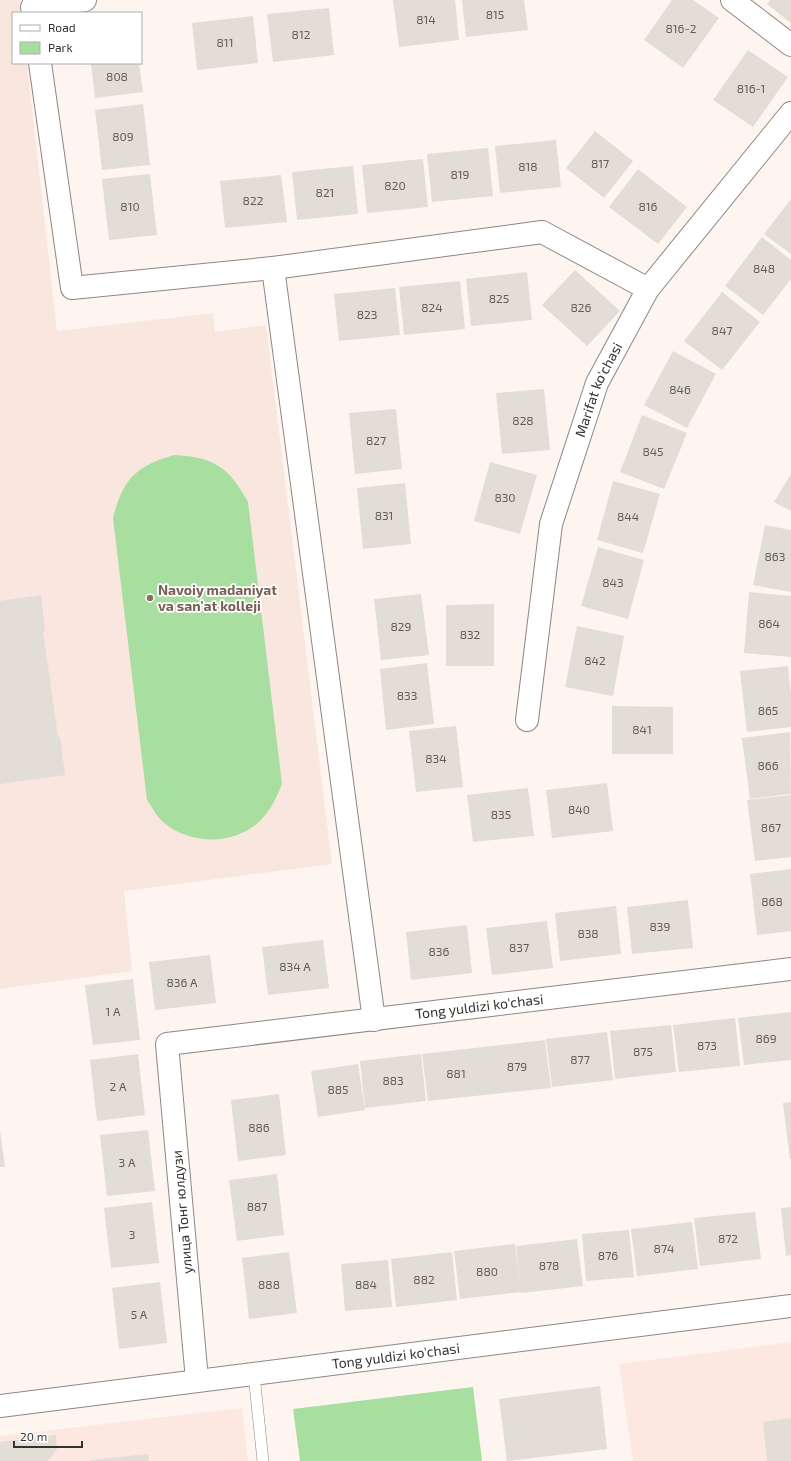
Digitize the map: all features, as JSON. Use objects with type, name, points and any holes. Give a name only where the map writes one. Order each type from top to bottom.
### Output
[{"type":"street","points":[[32,7],[85,0]]},
{"type":"street","points":[[732,0],[791,45]]},
{"type":"street","points":[[40,64],[72,288],[273,268],[542,232],[648,288]]},
{"type":"street","name":"Marifat ko'chasi","points":[[527,720],[551,524],[597,383],[648,288],[791,113]]},
{"type":"street","points":[[273,268],[374,1020]]},
{"type":"street","name":"Tong yuldizi ko'chasi","points":[[167,1044],[791,969]]},
{"type":"street","name":"улица Тонг юлдузи","points":[[167,1044],[197,1380]]},
{"type":"street","name":"Tong yuldizi ko'chasi","points":[[0,1406],[791,1306]]},
{"type":"lane","points":[[254,1375],[263,1461]]},
{"type":"shaded area","name":"Navoiy madaniyat va san'at kolleji","points":[[0,0],[20,0],[21,12],[12,12],[12,64],[27,64],[57,331],[213,313],[215,332],[266,325],[332,864],[124,891],[132,971],[0,989]]},
{"type":"shaded area","points":[[791,1342],[791,1461],[633,1461],[619,1364]]},
{"type":"shaded area","points":[[242,1408],[248,1461],[0,1461],[0,1436]]},
{"type":"green space","points":[[174,455],[200,458],[219,466],[234,480],[248,502],[282,784],[270,808],[260,821],[249,829],[223,839],[195,838],[182,834],[169,827],[159,818],[147,800],[113,518],[121,493],[133,476],[150,464]]},
{"type":"green space","points":[[473,1387],[482,1461],[300,1461],[293,1409]]},
{"type":"building","points":[[393,0],[455,0],[459,40],[399,47]]},
{"type":"building","points":[[462,0],[524,0],[528,30],[466,37]]},
{"type":"building","points":[[672,0],[693,0],[719,18],[683,68],[644,40]]},
{"type":"building","points":[[770,0],[791,0],[791,23],[767,4]]},
{"type":"building","points":[[329,8],[334,55],[273,62],[267,14]]},
{"type":"building","points":[[253,16],[258,63],[197,70],[192,23]]},
{"type":"building","points":[[748,50],[788,77],[753,127],[713,100]]},
{"type":"building","points":[[91,64],[139,64],[143,92],[95,98]]},
{"type":"building","points":[[143,104],[150,165],[102,170],[95,110]]},
{"type":"building","points":[[595,131],[633,161],[604,198],[566,168]]},
{"type":"building","points":[[556,140],[561,187],[500,193],[495,146]]},
{"type":"building","points":[[488,148],[493,196],[432,202],[427,154]]},
{"type":"building","points":[[423,159],[428,207],[367,213],[362,165]]},
{"type":"building","points":[[353,166],[358,214],[297,220],[292,172]]},
{"type":"building","points":[[638,169],[687,207],[658,244],[609,207]]},
{"type":"building","points":[[150,174],[157,235],[109,240],[102,179]]},
{"type":"building","points":[[281,175],[287,222],[225,228],[220,181]]},
{"type":"building","points":[[791,199],[791,254],[764,234]]},
{"type":"building","points":[[762,237],[791,260],[791,279],[763,315],[725,286]]},
{"type":"building","points":[[575,270],[620,311],[587,346],[542,305]]},
{"type":"building","points":[[527,272],[532,320],[471,326],[466,279]]},
{"type":"building","points":[[460,281],[465,329],[404,335],[399,287]]},
{"type":"building","points":[[395,288],[400,335],[339,341],[334,294]]},
{"type":"building","points":[[722,292],[760,322],[722,370],[684,341]]},
{"type":"building","points":[[673,351],[716,374],[687,428],[644,405]]},
{"type":"building","points":[[544,389],[550,450],[502,454],[496,393]]},
{"type":"building","points":[[396,409],[402,469],[355,474],[349,413]]},
{"type":"building","points":[[642,415],[687,433],[664,489],[620,472]]},
{"type":"building","points":[[490,462],[537,475],[520,534],[474,521]]},
{"type":"building","points":[[791,474],[791,511],[774,502]]},
{"type":"building","points":[[613,481],[660,494],[643,553],[597,540]]},
{"type":"building","points":[[405,483],[411,544],[363,549],[357,488]]},
{"type":"building","points":[[765,525],[791,530],[791,592],[753,585]]},
{"type":"building","points":[[598,547],[644,560],[628,619],[581,606]]},
{"type":"building","points":[[749,592],[791,596],[791,657],[744,653]]},
{"type":"building","points":[[421,594],[429,655],[381,660],[374,599]]},
{"type":"building","points":[[41,595],[45,631],[43,631],[65,775],[0,784],[0,601]]},
{"type":"building","points":[[494,604],[494,666],[446,666],[446,605]]},
{"type":"building","points":[[577,626],[624,636],[613,696],[565,687]]},
{"type":"building","points":[[427,663],[434,724],[386,730],[380,669]]},
{"type":"building","points":[[788,666],[791,695],[791,727],[747,732],[740,671]]},
{"type":"building","points":[[612,706],[673,707],[673,754],[612,754]]},
{"type":"building","points":[[456,726],[463,787],[416,792],[409,731]]},
{"type":"building","points":[[790,732],[791,794],[750,799],[742,738]]},
{"type":"building","points":[[607,783],[613,831],[552,838],[546,790]]},
{"type":"building","points":[[528,788],[534,836],[473,842],[467,795]]},
{"type":"building","points":[[791,795],[791,857],[755,861],[747,800]]},
{"type":"building","points":[[791,869],[791,931],[757,935],[750,874]]},
{"type":"building","points":[[688,900],[693,948],[632,954],[627,907]]},
{"type":"building","points":[[616,906],[621,954],[560,961],[555,913]]},
{"type":"building","points":[[547,921],[553,968],[492,975],[486,928]]},
{"type":"building","points":[[467,925],[472,973],[411,980],[406,932]]},
{"type":"building","points":[[323,940],[329,988],[268,995],[262,947]]},
{"type":"building","points":[[210,955],[216,1003],[155,1010],[149,962]]},
{"type":"building","points":[[133,979],[140,1040],[93,1045],[85,985]]},
{"type":"building","points":[[791,1012],[791,1060],[744,1065],[738,1018]]},
{"type":"building","points":[[735,1018],[740,1066],[679,1072],[673,1025]]},
{"type":"building","points":[[671,1025],[676,1072],[615,1079],[610,1031]]},
{"type":"building","points":[[607,1032],[613,1080],[552,1087],[546,1039]]},
{"type":"building","points":[[545,1040],[551,1088],[428,1101],[422,1054]]},
{"type":"building","points":[[138,1054],[145,1115],[97,1121],[90,1060]]},
{"type":"building","points":[[421,1054],[426,1101],[365,1108],[360,1061]]},
{"type":"building","points":[[358,1064],[365,1110],[318,1117],[311,1071]]},
{"type":"building","points":[[279,1094],[286,1155],[238,1161],[231,1100]]},
{"type":"building","points":[[791,1102],[791,1159],[790,1159],[783,1103]]},
{"type":"building","points":[[0,1130],[5,1167],[0,1167]]},
{"type":"building","points":[[148,1130],[155,1191],[107,1196],[100,1135]]},
{"type":"building","points":[[277,1174],[284,1235],[237,1241],[229,1180]]},
{"type":"building","points":[[152,1202],[159,1263],[111,1268],[104,1208]]},
{"type":"building","points":[[791,1207],[791,1255],[786,1256],[781,1208]]},
{"type":"building","points":[[755,1212],[761,1259],[700,1266],[694,1218]]},
{"type":"building","points":[[692,1222],[698,1269],[637,1276],[631,1229]]},
{"type":"building","points":[[629,1230],[634,1277],[586,1281],[582,1234]]},
{"type":"building","points":[[577,1239],[583,1286],[521,1293],[516,1246]]},
{"type":"building","points":[[515,1244],[521,1292],[460,1299],[454,1251]]},
{"type":"building","points":[[289,1252],[297,1313],[249,1319],[242,1258]]},
{"type":"building","points":[[452,1252],[457,1300],[396,1307],[391,1259]]},
{"type":"building","points":[[388,1260],[392,1307],[345,1311],[341,1264]]},
{"type":"building","points":[[160,1282],[167,1343],[119,1349],[112,1288]]},
{"type":"building","points":[[600,1386],[607,1449],[507,1461],[499,1399]]},
{"type":"building","points":[[791,1418],[791,1461],[767,1461],[763,1422]]},
{"type":"building","points":[[56,1435],[57,1449],[48,1461],[0,1461],[0,1442]]},
{"type":"building","points":[[148,1454],[149,1461],[91,1461],[91,1460]]},
{"type":"place","name":"Navoiy madaniyat va san'at kolleji","points":[[150,598]]}]
